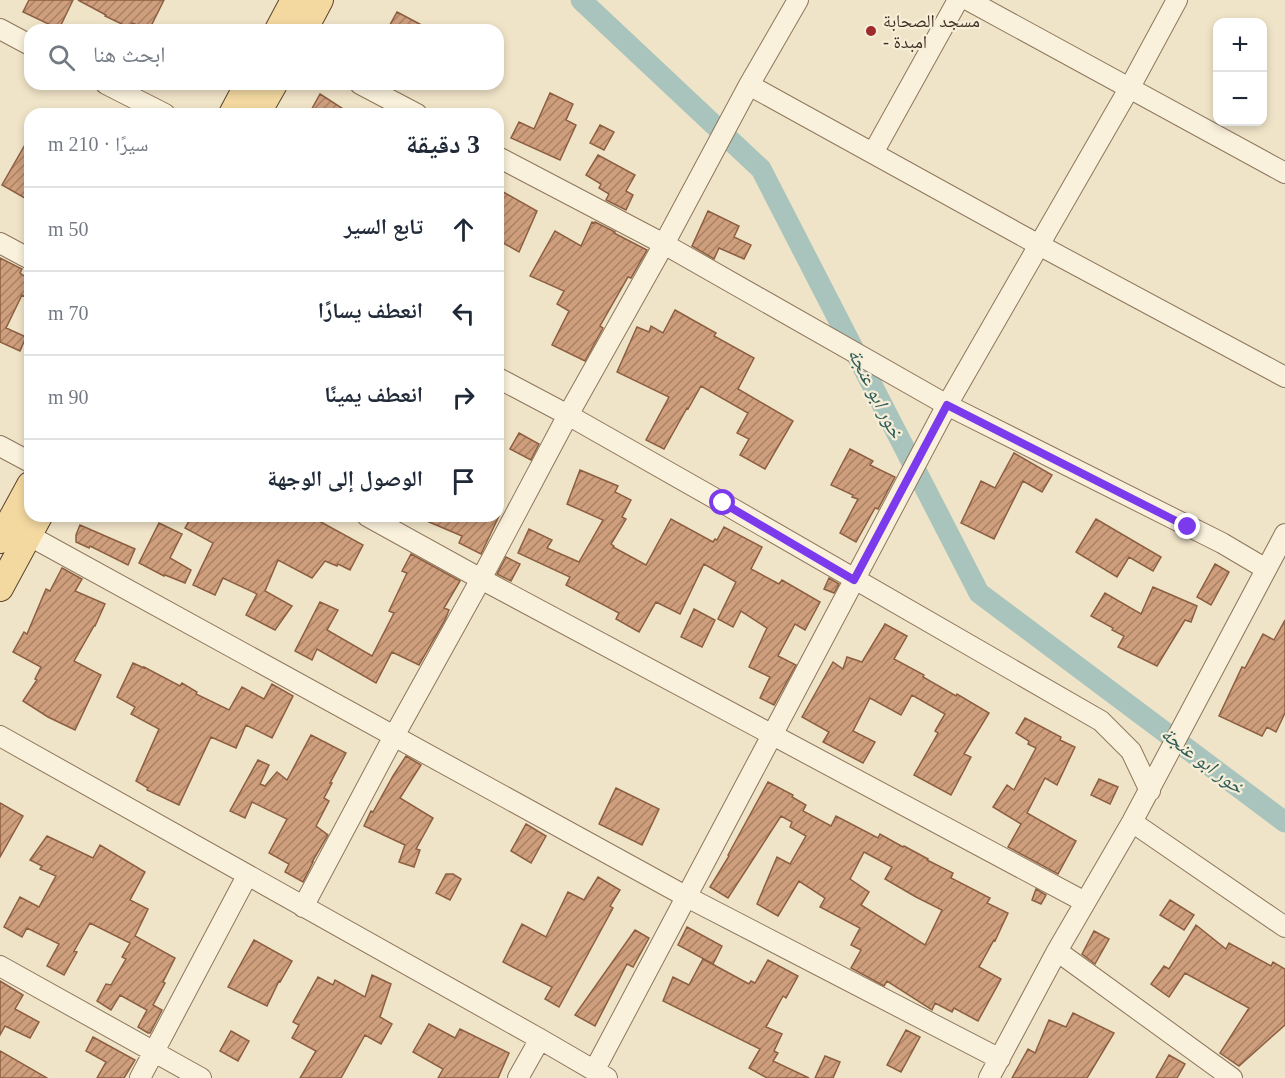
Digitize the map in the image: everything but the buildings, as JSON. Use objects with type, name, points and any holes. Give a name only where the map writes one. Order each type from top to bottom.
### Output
[{"type":"main road","points":[[281,24],[294,0]]},
{"type":"main road","points":[[307,24],[320,0]]},
{"type":"main road","points":[[235,108],[245,90]]},
{"type":"main road","points":[[261,108],[271,90]]},
{"type":"main road","points":[[0,540],[24,495]]},
{"type":"main road","points":[[0,588],[33,525]]},
{"type":"street","points":[[303,907],[568,416],[798,0]]},
{"type":"street","points":[[873,153],[958,0]]},
{"type":"street","points":[[968,0],[1285,173]]},
{"type":"street","points":[[0,736],[540,1039],[600,1075],[687,897],[947,405],[1130,87],[1177,0]]},
{"type":"street","points":[[0,29],[24,42]]},
{"type":"street","points":[[749,85],[1285,377]]},
{"type":"street","points":[[118,90],[153,108]]},
{"type":"street","points":[[371,90],[406,108]]},
{"type":"street","points":[[504,160],[664,244],[947,405],[1222,543],[1275,562]]},
{"type":"street","points":[[0,243],[24,256]]},
{"type":"street","points":[[504,381],[723,503],[1101,721],[1131,751],[1153,785]]},
{"type":"street","points":[[0,446],[24,459]]},
{"type":"street","points":[[378,522],[1085,902]]},
{"type":"street","points":[[33,525],[394,736],[687,897],[995,1072],[1057,951],[1153,785],[1193,708],[1275,562],[1285,534]]},
{"type":"street","points":[[1132,822],[1285,927]]},
{"type":"street","points":[[140,1078],[247,876]]},
{"type":"street","points":[[1057,951],[1232,1078]]},
{"type":"street","points":[[0,966],[201,1078]]},
{"type":"street","points":[[518,1078],[540,1039]]},
{"type":"waterway","name":"خور ابو عنجة","points":[[581,0],[761,169],[979,593],[1285,822]]},
{"type":"place","name":"مسجد الصحابة - امبدة","points":[[871,31]]},
{"type":"route","points":[[723,503],[854,580],[947,405],[1188,527]]}]
